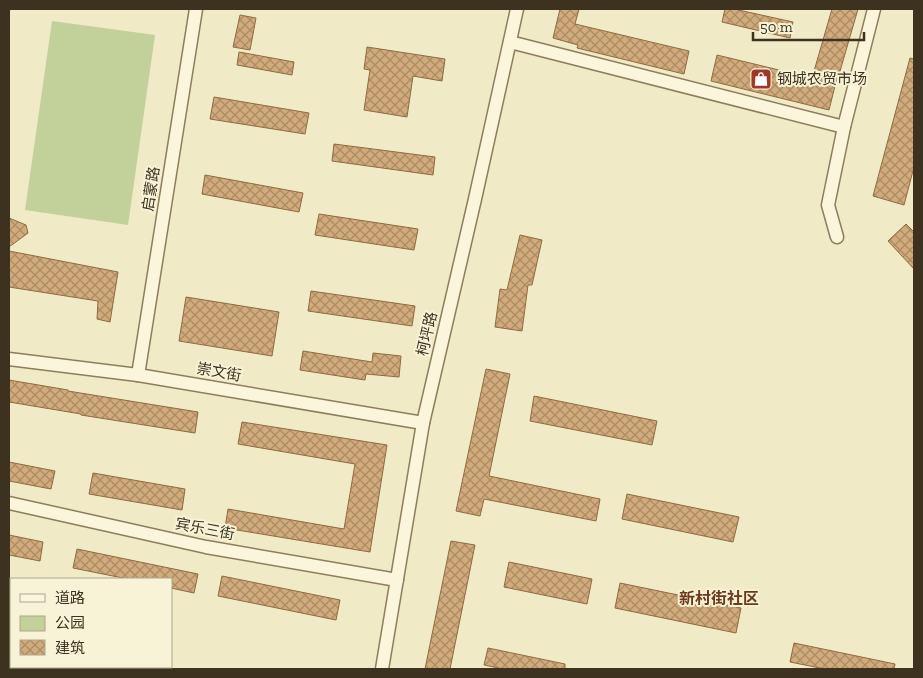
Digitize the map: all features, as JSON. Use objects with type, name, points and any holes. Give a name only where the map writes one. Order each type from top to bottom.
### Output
[{"type":"street","name":"启蒙路","points":[[138,375],[196,9]]},
{"type":"street","name":"柯坪路","points":[[382,669],[423,423],[517,9]]},
{"type":"street","points":[[837,237],[828,205],[844,127],[874,9]]},
{"type":"street","points":[[510,42],[844,127]]},
{"type":"street","name":"崇文街","points":[[9,359],[138,375],[423,423]]},
{"type":"street","name":"宾乐三街","points":[[9,503],[206,547],[397,580]]},
{"type":"green space","points":[[52,21],[155,35],[128,225],[25,210]]},
{"type":"building","points":[[560,9],[579,9],[575,24],[689,51],[684,74],[577,48],[578,45],[553,38]]},
{"type":"building","points":[[725,9],[734,9],[793,22],[790,38],[722,22]]},
{"type":"building","points":[[832,9],[858,9],[829,110],[711,81],[717,55],[812,78]]},
{"type":"building","points":[[240,15],[256,18],[250,50],[233,47]]},
{"type":"building","points":[[367,47],[445,59],[442,81],[413,76],[407,117],[364,110],[370,70],[364,69]]},
{"type":"building","points":[[239,52],[294,62],[292,75],[237,65]]},
{"type":"building","points":[[910,58],[914,59],[914,167],[904,205],[873,196]]},
{"type":"building","points":[[214,97],[309,113],[305,134],[210,119]]},
{"type":"building","points":[[334,144],[435,157],[433,175],[332,161]]},
{"type":"building","points":[[205,175],[303,193],[299,212],[202,194]]},
{"type":"building","points":[[319,214],[418,229],[414,250],[315,235]]},
{"type":"building","points":[[9,218],[26,225],[28,233],[9,247]]},
{"type":"building","points":[[906,224],[914,232],[914,269],[888,241]]},
{"type":"building","points":[[520,235],[542,240],[532,285],[528,285],[522,331],[495,327],[500,289],[507,290]]},
{"type":"building","points":[[9,251],[118,272],[110,322],[97,319],[98,301],[9,287]]},
{"type":"building","points":[[311,291],[415,306],[412,326],[308,311]]},
{"type":"building","points":[[186,297],[279,312],[272,356],[179,341]]},
{"type":"building","points":[[303,351],[372,362],[373,353],[401,356],[399,377],[366,374],[365,380],[300,370]]},
{"type":"building","points":[[486,369],[510,374],[489,476],[600,499],[596,521],[484,499],[480,516],[456,511]]},
{"type":"building","points":[[9,380],[198,412],[195,433],[9,402]]},
{"type":"building","points":[[534,396],[657,421],[652,445],[530,421]]},
{"type":"building","points":[[242,422],[387,445],[370,552],[225,528],[228,509],[344,529],[355,464],[238,444]]},
{"type":"building","points":[[9,462],[55,471],[51,489],[9,481]]},
{"type":"building","points":[[93,473],[185,489],[182,510],[89,494]]},
{"type":"building","points":[[627,494],[739,517],[733,542],[622,519]]},
{"type":"building","points":[[9,535],[43,542],[40,561],[9,555]]},
{"type":"building","points":[[451,541],[475,545],[450,669],[425,669]]},
{"type":"building","points":[[77,549],[198,574],[194,593],[172,588],[172,578],[123,578],[73,568]]},
{"type":"building","points":[[509,562],[592,579],[587,604],[504,587]]},
{"type":"building","points":[[222,576],[340,600],[336,620],[218,596]]},
{"type":"building","points":[[620,583],[741,608],[736,633],[615,608]]},
{"type":"building","points":[[794,643],[895,664],[894,669],[825,669],[790,662]]},
{"type":"building","points":[[488,648],[565,664],[565,669],[503,669],[484,665]]},
{"type":"place","name":"钢城农贸市场","points":[[761,79]]},
{"type":"district","name":"新村街社区","points":[[719,598]]}]
